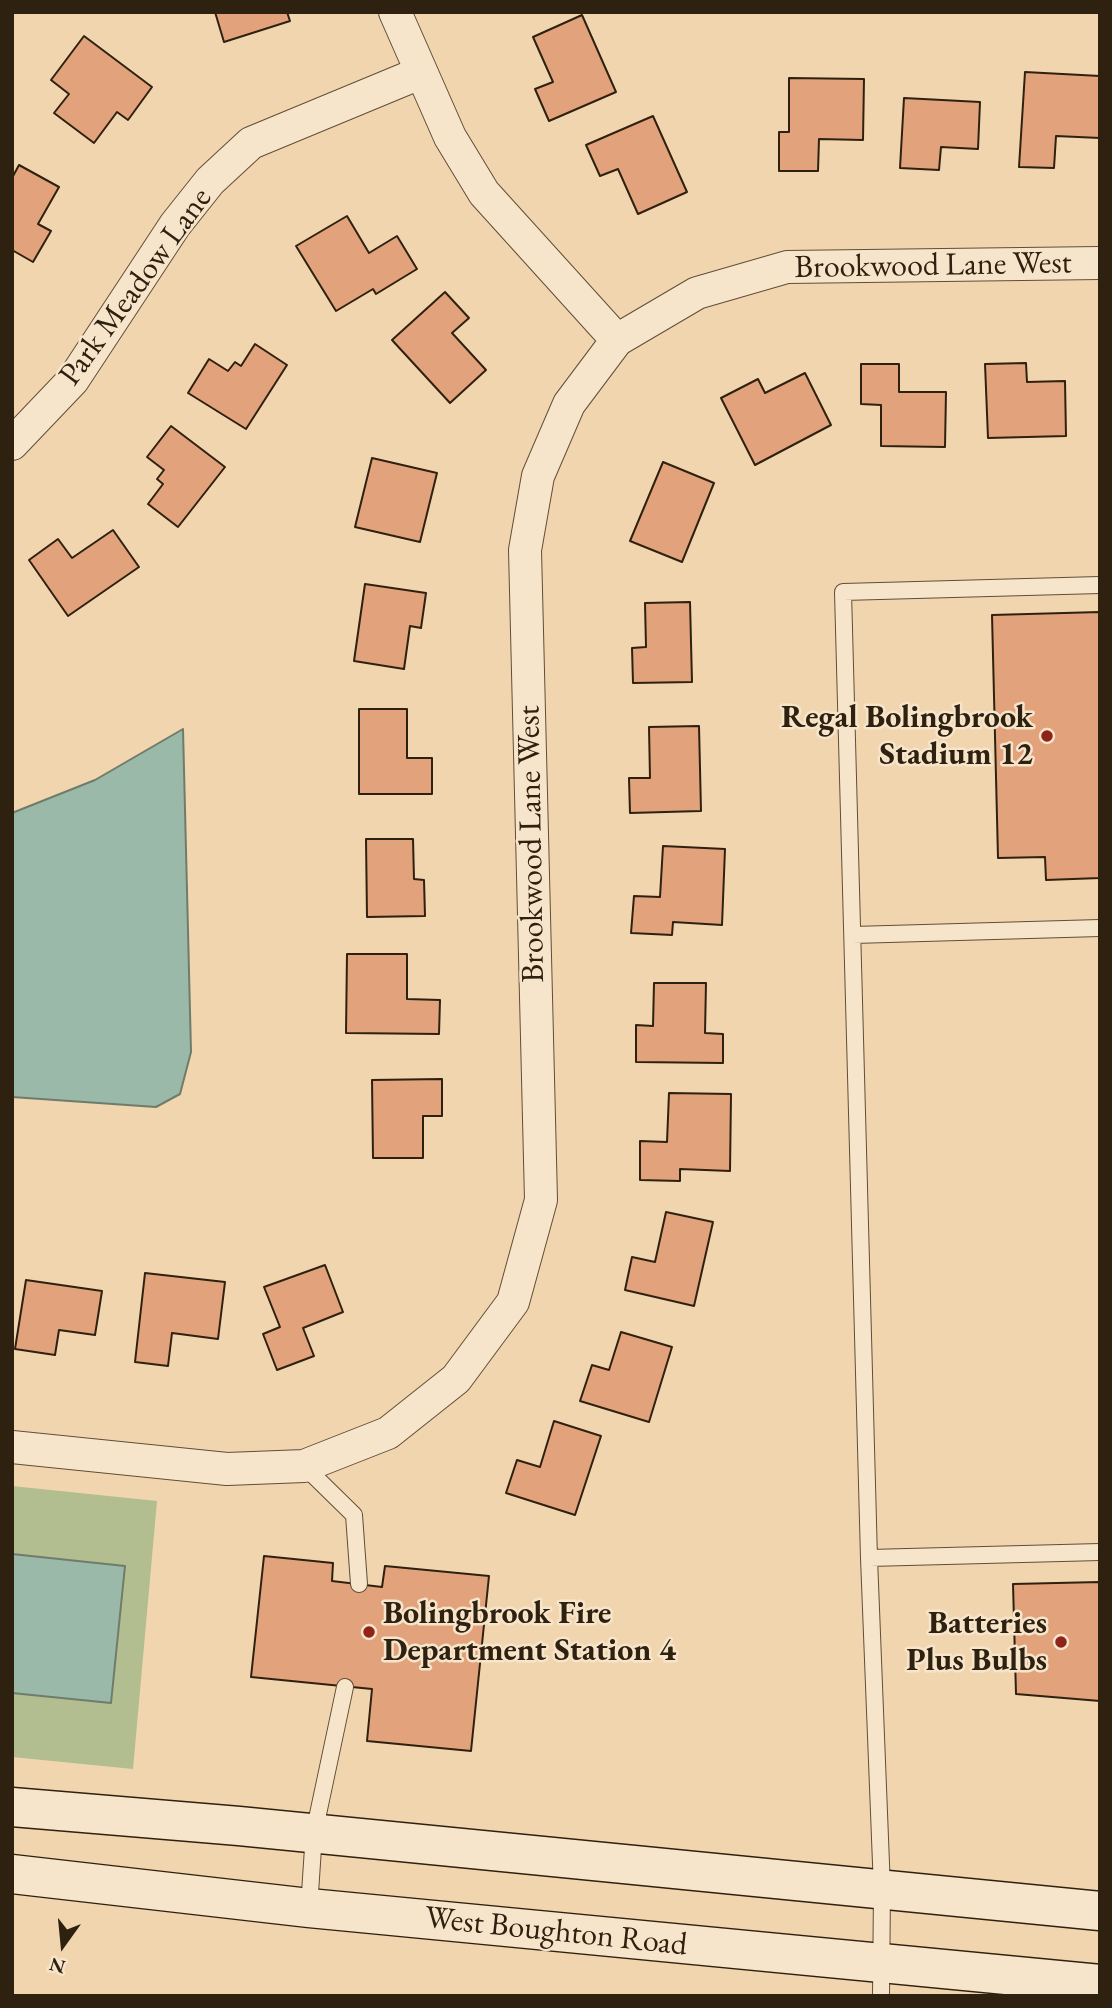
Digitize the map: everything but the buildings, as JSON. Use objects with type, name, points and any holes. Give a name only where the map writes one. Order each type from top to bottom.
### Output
[{"type":"main road","points":[[12,1807],[314,1833],[1100,1910]]},
{"type":"main road","name":"West Boughton Road","points":[[12,1874],[881,1979],[1100,1984]]},
{"type":"street","points":[[395,12],[450,137],[484,193],[617,340]]},
{"type":"street","name":"Park Meadow Lane","points":[[12,444],[73,380],[175,226],[210,181],[251,143],[420,73]]},
{"type":"street","name":"Brookwood Lane West","points":[[12,1447],[227,1469],[304,1466],[388,1433],[456,1379],[513,1302],[541,1200],[524,550],[537,476],[569,404],[617,340],[697,293],[787,267],[1100,262]]},
{"type":"lane","points":[[881,1979],[882,1889],[869,1558],[843,592],[1100,585]]},
{"type":"lane","points":[[853,935],[1100,928]]},
{"type":"lane","points":[[304,1466],[354,1515],[359,1584]]},
{"type":"lane","points":[[869,1558],[1100,1552]]},
{"type":"lane","points":[[309,1908],[314,1833],[345,1687]]},
{"type":"green space","points":[[12,1486],[157,1501],[133,1769],[12,1757]]},
{"type":"shaded area","points":[[183,729],[191,1052],[180,1094],[156,1107],[12,1097],[12,813],[95,780]]},
{"type":"shaded area","points":[[12,1554],[125,1566],[111,1703],[12,1693]]},
{"type":"place","name":"Regal Bolingbrook Stadium 12","points":[[1047,736]]},
{"type":"place","name":"Bolingbrook Fire Department Station 4","points":[[369,1632]]},
{"type":"place","name":"Batteries Plus Bulbs","points":[[1061,1642]]}]
